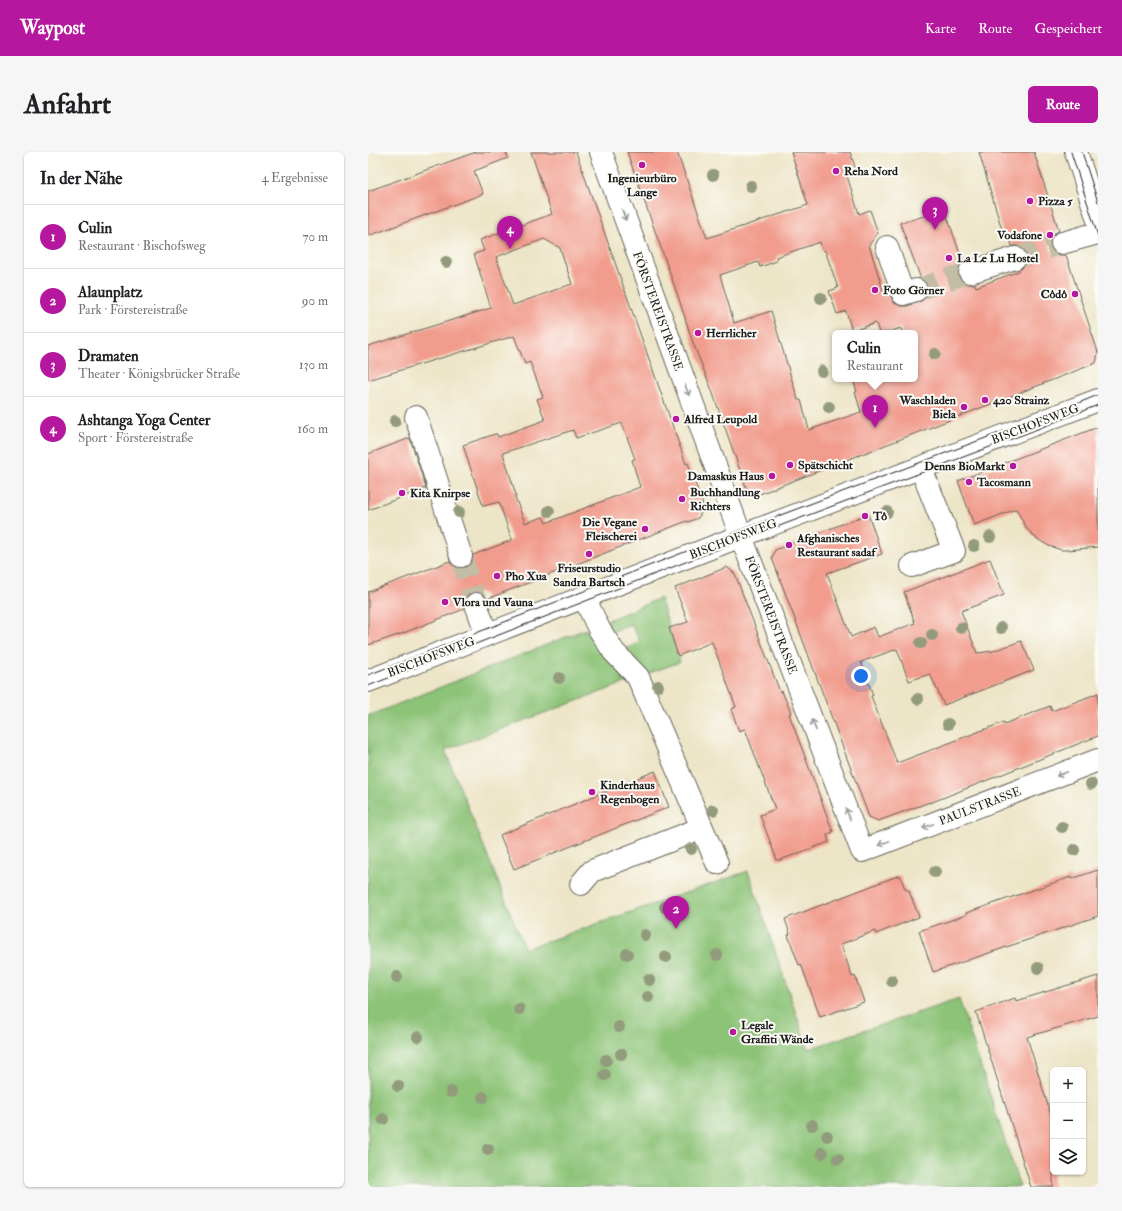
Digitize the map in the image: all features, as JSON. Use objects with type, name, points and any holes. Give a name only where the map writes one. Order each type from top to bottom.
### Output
[{"type":"street","name":"FÖRSTEREISTRASSE","points":[[601,152],[741,536],[862,851]]},
{"type":"street","points":[[1076,152],[1098,220]]},
{"type":"street","points":[[1062,243],[1098,233]]},
{"type":"street","points":[[887,247],[903,294],[916,290]]},
{"type":"street","points":[[970,272],[1015,258]]},
{"type":"street","name":"BISCHOFSWEG","points":[[368,681],[584,596],[1098,400]]},
{"type":"street","points":[[416,417],[461,556]]},
{"type":"street","points":[[912,566],[954,551],[921,468]]},
{"type":"street","points":[[584,596],[599,629],[614,652],[638,677],[717,863]]},
{"type":"street","points":[[476,604],[487,635]]},
{"type":"street","name":"PAULSTRASSE","points":[[862,851],[1098,760]]},
{"type":"street","points":[[581,884],[592,872],[702,828]]},
{"type":"green space","points":[[660,598],[680,662],[647,674],[623,650],[640,642],[631,624],[611,632],[606,621]]},
{"type":"green space","points":[[586,629],[628,682],[445,750],[525,949],[748,871],[808,1049],[959,999],[1020,1187],[368,1187],[368,716]]},
{"type":"building","points":[[476,152],[506,152],[508,158],[474,171],[483,194],[368,236],[368,191]]},
{"type":"building","points":[[531,152],[576,152],[686,464],[688,463],[704,508],[698,518],[487,599],[484,594],[479,592],[471,592],[464,601],[464,609],[401,634],[368,645],[368,592],[450,561],[453,566],[465,568],[470,564],[473,559],[473,555],[512,540],[499,502],[483,506],[463,445],[495,434],[497,434],[498,437],[545,420],[537,399],[543,397],[530,362],[525,364],[514,336],[368,380],[368,346],[491,308],[474,254],[484,251],[480,240],[552,214]],"holes":[[[544,239],[560,248],[572,284],[513,305],[496,257]],[[622,423],[635,459],[632,460],[640,487],[546,523],[543,517],[525,523],[515,497],[516,495],[503,453],[573,430],[576,438]]]},
{"type":"building","points":[[627,152],[677,152],[707,238],[808,205],[791,152],[850,152],[857,173],[847,176],[859,214],[870,210],[878,233],[869,245],[885,296],[890,294],[894,303],[901,306],[907,306],[920,302],[925,298],[928,292],[928,286],[925,281],[921,279],[900,223],[945,210],[961,257],[965,261],[958,269],[958,275],[961,281],[967,284],[975,284],[976,287],[1019,271],[1024,266],[1027,260],[1027,254],[1024,249],[1018,246],[1012,246],[1007,232],[1003,233],[979,152],[1034,152],[1059,231],[1053,234],[1050,240],[1050,247],[1053,252],[1059,255],[1066,255],[1098,352],[1096,363],[757,495],[747,490],[711,388],[693,343]]},
{"type":"building","points":[[1098,427],[1098,547],[1062,550],[1049,546],[1037,539],[1027,529],[1016,509],[974,525],[958,481]]},
{"type":"building","points":[[410,438],[426,488],[368,510],[368,454]]},
{"type":"building","points":[[868,514],[882,554],[827,573],[851,637],[874,627],[878,637],[915,623],[904,592],[990,559],[1004,595],[961,611],[977,653],[993,651],[1021,641],[1034,670],[944,705],[930,674],[909,681],[897,649],[861,662],[873,695],[871,696],[897,763],[1004,722],[1004,724],[1050,706],[1052,711],[1098,693],[1098,736],[930,803],[878,821],[869,817],[772,558],[775,550]]},
{"type":"building","points":[[727,567],[735,574],[780,692],[782,691],[791,713],[789,714],[833,832],[827,835],[829,842],[780,860],[777,860],[760,815],[775,809],[745,729],[739,731],[731,709],[736,707],[712,642],[678,656],[669,628],[688,622],[675,588]]},
{"type":"building","points":[[655,771],[669,807],[514,869],[500,835]]},
{"type":"building","points":[[1098,870],[1098,916],[933,972],[919,931],[1018,895],[1071,877],[1071,879]]},
{"type":"building","points":[[900,875],[905,889],[909,891],[919,917],[876,934],[875,931],[841,944],[852,977],[855,976],[864,1002],[820,1017],[801,964],[799,965],[788,935],[790,934],[785,919]]},
{"type":"building","points":[[1098,976],[1098,1016],[1027,1037],[1050,1112],[1050,1175],[1053,1175],[1053,1187],[1031,1187],[976,1012],[1015,998],[1016,1001]]},
{"type":"tunnel","points":[[1015,258],[1062,243]]},
{"type":"tunnel","points":[[916,290],[970,272]]},
{"type":"tunnel","points":[[461,556],[476,604]]},
{"type":"tram line","points":[[1071,152],[1098,236]]},
{"type":"tram line","points":[[1082,152],[1098,202]]},
{"type":"tram line","points":[[368,675],[754,525],[1098,395]]},
{"type":"tram line","points":[[368,686],[742,540],[1098,405]]},
{"type":"place","name":"Ingenieurbüro Lange","points":[[642,165]]},
{"type":"place","name":"Reha Nord","points":[[836,171]]},
{"type":"place","name":"Pizza 5","points":[[1030,201]]},
{"type":"place","name":"Dramaten","points":[[935,230]]},
{"type":"place","name":"Vodafone","points":[[1050,235]]},
{"type":"place","name":"Ashtanga Yoga Center","points":[[510,249]]},
{"type":"place","name":"La Le Lu Hostel","points":[[949,258]]},
{"type":"place","name":"Foto Görner","points":[[875,290]]},
{"type":"place","name":"Côdô","points":[[1075,294]]},
{"type":"place","name":"Herrlicher","points":[[698,333]]},
{"type":"place","name":"420 Strainz","points":[[985,400]]},
{"type":"place","name":"Waschladen Biela","points":[[964,407]]},
{"type":"place","name":"Alfred Leupold","points":[[676,419]]},
{"type":"place","name":"Culin","points":[[875,428]]},
{"type":"place","name":"Spätschicht","points":[[790,465]]},
{"type":"place","name":"Denns BioMarkt","points":[[1013,466]]},
{"type":"place","name":"Damaskus Haus","points":[[772,476]]},
{"type":"place","name":"Tacosmann","points":[[969,482]]},
{"type":"place","name":"Kita Knirpse","points":[[402,493]]},
{"type":"place","name":"Buchhandlung Richters","points":[[682,499]]},
{"type":"place","name":"Tô","points":[[865,516]]},
{"type":"place","name":"Die Vegane Fleischerei","points":[[645,529]]},
{"type":"place","name":"Afghanisches Restaurant sadaf","points":[[789,545]]},
{"type":"place","name":"Friseurstudio Sandra Bartsch","points":[[589,554]]},
{"type":"place","name":"Pho Xua","points":[[497,576]]},
{"type":"place","name":"Vlora und Vauna","points":[[445,602]]},
{"type":"place","name":"Kinderhaus Regenbogen","points":[[592,792]]},
{"type":"place","name":"Alaunplatz","points":[[676,929]]},
{"type":"place","name":"Legale Graffiti Wände","points":[[733,1032]]}]
